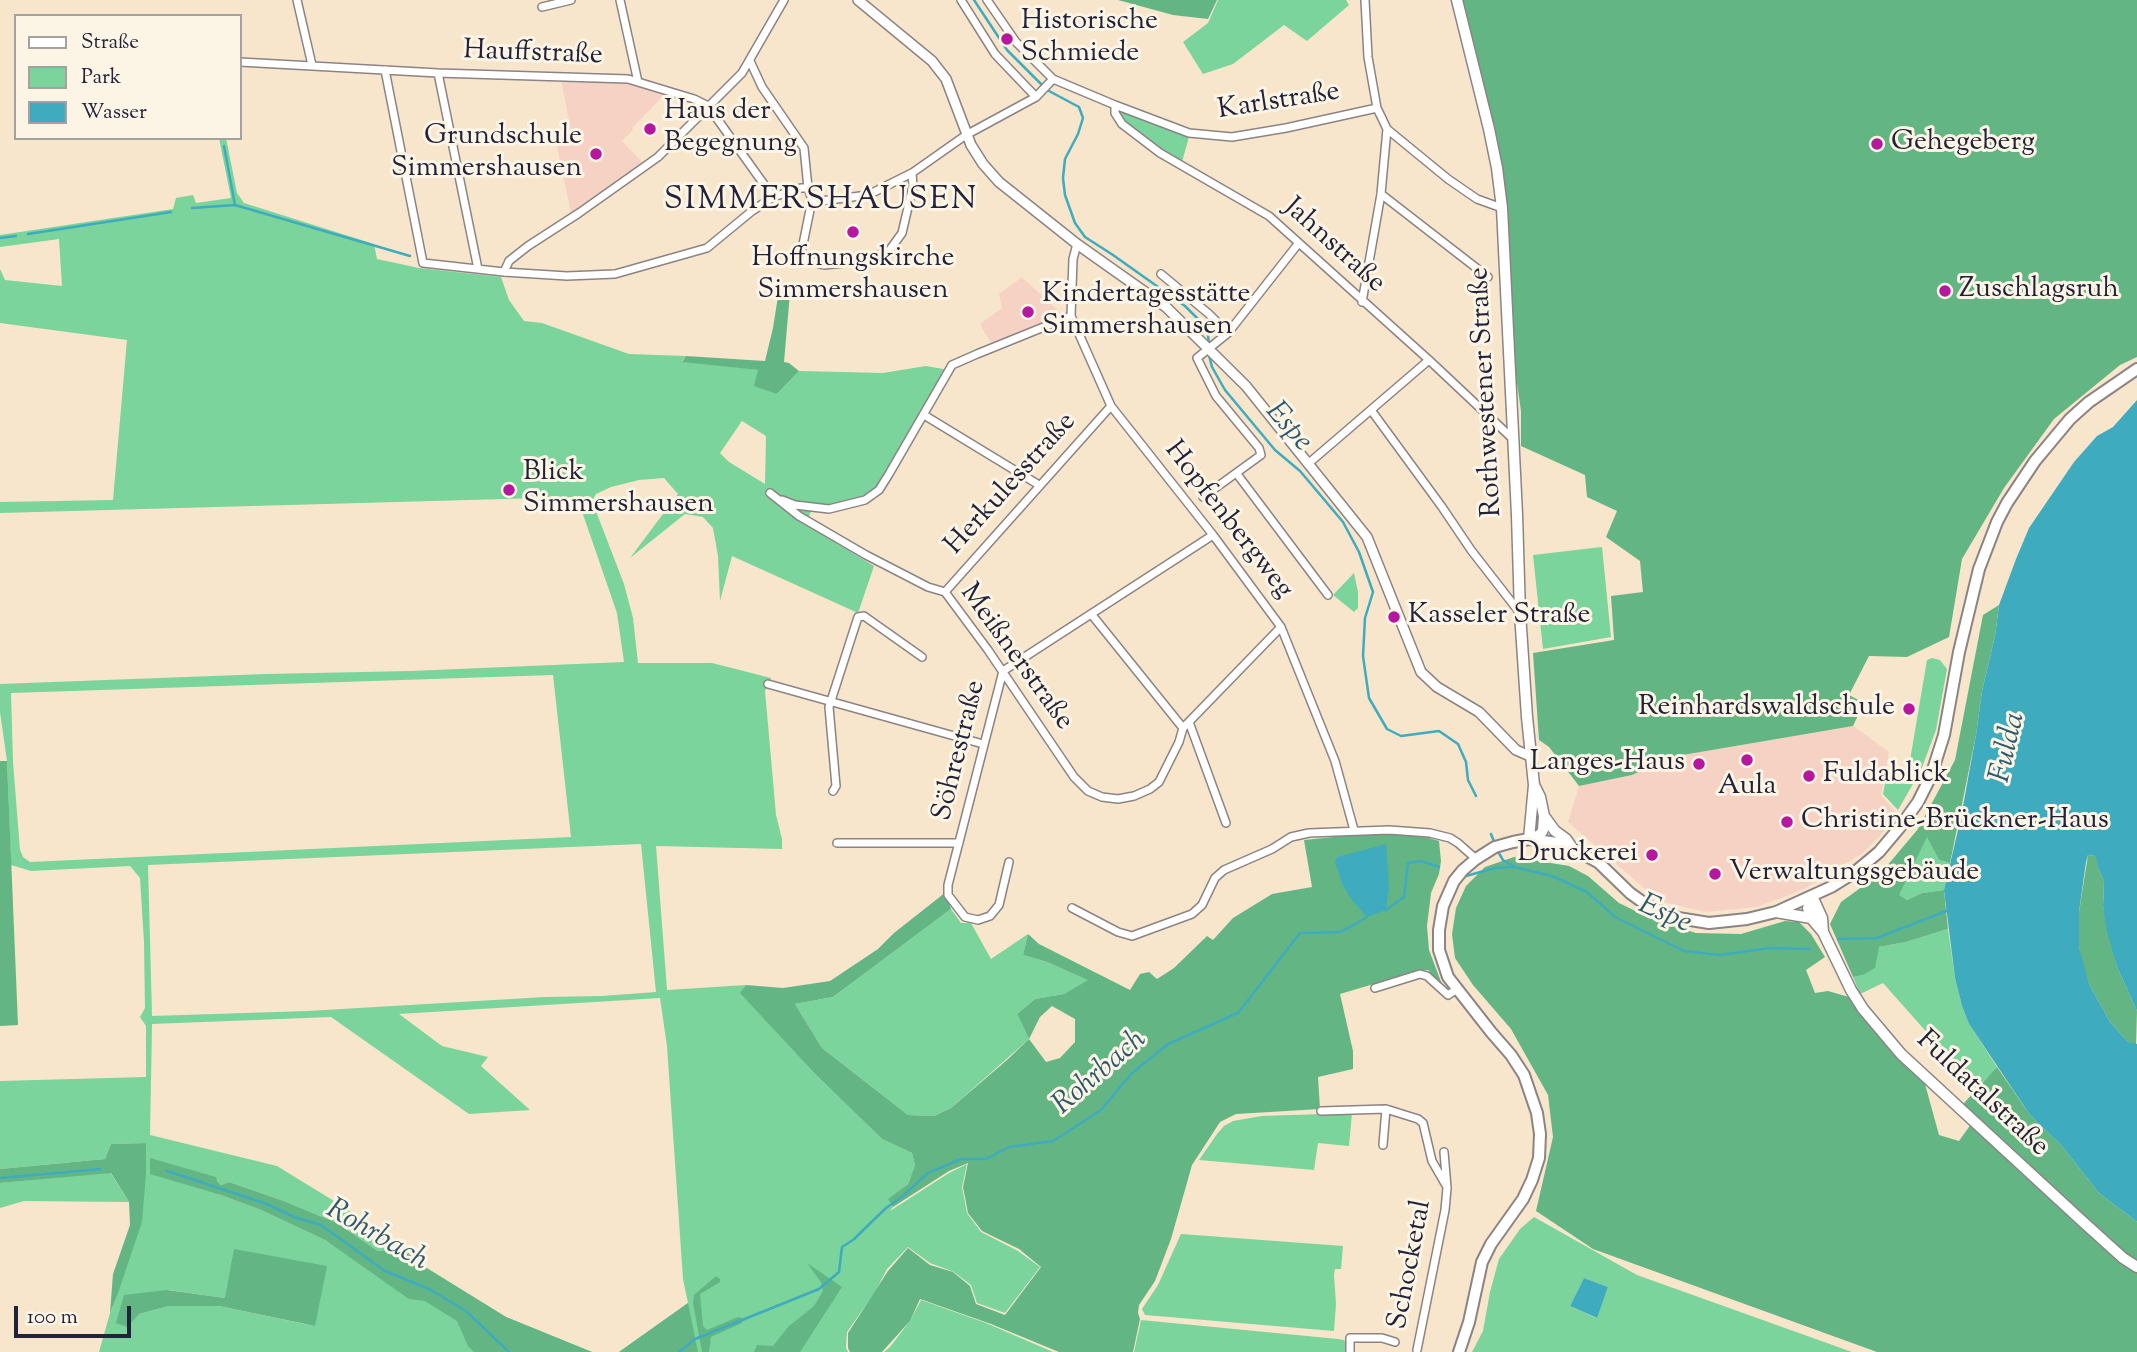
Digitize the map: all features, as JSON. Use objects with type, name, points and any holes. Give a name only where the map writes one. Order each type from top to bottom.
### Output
[{"type":"main road","name":"Rothwestener Straße","points":[[1457,0],[1489,129],[1502,208],[1520,613],[1534,786],[1529,839]]},
{"type":"main road","points":[[1529,839],[1557,843],[1573,849],[1598,862],[1639,900],[1658,911],[1698,922],[1720,923],[1776,912],[1843,880],[1873,857],[1900,828],[1918,802],[1931,776],[1940,749],[1968,610],[1979,569],[1997,522],[2035,461],[2070,419],[2089,402],[2137,369]]},
{"type":"main road","name":"Rothwestener Straße","points":[[1534,786],[1540,797],[1544,816]]},
{"type":"main road","points":[[1459,1352],[1469,1322],[1482,1262],[1491,1244],[1523,1199],[1532,1180],[1538,1158],[1540,1134],[1537,1113],[1524,1075],[1448,976],[1438,950],[1438,930],[1443,906],[1462,870],[1495,847],[1540,835],[1544,816]]},
{"type":"main road","points":[[1544,816],[1573,849]]},
{"type":"main road","points":[[1776,912],[1811,918],[1808,908],[1812,896]]},
{"type":"main road","name":"Fuldatalstraße","points":[[1812,896],[1822,918],[1823,932]]},
{"type":"main road","name":"Fuldatalstraße","points":[[1811,918],[1823,932],[1863,1009],[1901,1054],[2123,1258],[2137,1266]]},
{"type":"street","points":[[297,0],[312,65]]},
{"type":"street","points":[[542,7],[571,0]]},
{"type":"street","points":[[620,0],[638,82]]},
{"type":"street","points":[[504,272],[509,261],[528,246],[658,157],[742,73],[784,0]]},
{"type":"street","points":[[858,0],[932,61],[946,79],[966,135],[983,164],[999,182],[1077,244],[1166,307],[1246,386],[1367,537],[1421,672],[1437,687],[1479,712],[1516,750],[1532,757]]},
{"type":"street","points":[[961,0],[995,54],[1036,97]]},
{"type":"street","name":"Karlstraße","points":[[987,0],[1017,42],[1054,79],[1115,105],[1189,133],[1232,138],[1377,108],[1387,130],[1448,180],[1477,199],[1502,208]]},
{"type":"street","points":[[1365,0],[1368,57],[1377,108]]},
{"type":"street","points":[[750,61],[762,87],[804,148],[808,188],[812,200],[800,260],[824,265],[863,261],[889,251],[902,233],[908,213],[913,186],[912,173]]},
{"type":"street","name":"Hauffstraße","points":[[242,62],[438,73],[628,79],[694,99],[708,106]]},
{"type":"street","points":[[385,70],[423,263],[567,276],[615,274],[707,248],[773,197],[808,188]]},
{"type":"street","points":[[438,73],[478,269]]},
{"type":"street","points":[[812,200],[868,195],[912,173],[966,135],[1036,97],[1054,79]]},
{"type":"street","name":"Jahnstraße","points":[[1115,105],[1115,113],[1122,124],[1160,153],[1269,216],[1429,360],[1514,441]]},
{"type":"street","points":[[708,106],[773,197]]},
{"type":"street","points":[[1362,302],[1381,194],[1387,130]]},
{"type":"street","points":[[1381,194],[1488,278]]},
{"type":"street","name":"Hopfenbergweg","points":[[1077,244],[1073,259],[1071,316],[1111,406],[1213,535],[1281,627],[1335,761],[1354,831]]},
{"type":"street","points":[[1203,497],[1261,455],[1259,448],[1216,396],[1197,360],[1198,356],[1228,334],[1298,244]]},
{"type":"street","points":[[1161,274],[1209,314],[1228,334]]},
{"type":"street","points":[[770,493],[783,501],[812,508],[829,509],[864,500],[879,490],[952,365],[1071,316]]},
{"type":"street","points":[[1309,463],[1429,360]]},
{"type":"street","name":"Herkulesstraße","points":[[945,592],[1111,406]]},
{"type":"street","points":[[1371,410],[1471,551],[1520,613]]},
{"type":"street","points":[[923,415],[1039,485]]},
{"type":"street","points":[[1237,474],[1328,594]]},
{"type":"street","name":"Meißnerstraße","points":[[761,486],[799,516],[866,555],[928,587],[945,592],[1003,671],[1074,777],[1088,791],[1102,797],[1118,799],[1134,796],[1158,782],[1186,725],[1281,627]]},
{"type":"street","name":"Söhrestraße","points":[[1009,862],[999,905],[990,916],[978,919],[965,917],[948,895],[948,885],[1003,671],[1213,535]]},
{"type":"street","points":[[1092,615],[1186,725],[1226,823]]},
{"type":"street","points":[[833,791],[836,786],[830,702],[858,617],[864,617],[922,657]]},
{"type":"street","points":[[768,684],[983,744]]},
{"type":"street","points":[[1072,908],[1118,932],[1132,936],[1192,914],[1202,905],[1215,878],[1224,870],[1272,849],[1291,837],[1309,833],[1405,831],[1440,836],[1460,844],[1476,859]]},
{"type":"street","points":[[837,843],[959,843]]},
{"type":"street","points":[[1375,988],[1420,974],[1427,976],[1448,995],[1457,989]]},
{"type":"street","points":[[1383,1145],[1386,1110]]},
{"type":"street","name":"Schocketal","points":[[1321,1111],[1386,1110],[1411,1116],[1423,1123],[1432,1161],[1447,1188]]},
{"type":"street","name":"Schocketal","points":[[1417,1351],[1447,1188],[1444,1152]]},
{"type":"street","name":"Schocketal","points":[[1350,1352],[1350,1338],[1382,1338],[1395,1342]]},
{"type":"shaded area","name":"Grundschule Simmershausen","points":[[561,79],[630,83],[664,95],[622,141],[643,163],[571,213],[557,146],[573,142]]},
{"type":"shaded area","name":"Kindertagesstätte Simmershausen","points":[[1022,277],[1063,315],[991,343],[980,324],[1002,308],[999,294]]},
{"type":"shaded area","name":"Reinhardswaldschule","points":[[1853,726],[1889,752],[1881,795],[1899,816],[1863,853],[1804,889],[1757,907],[1706,912],[1659,901],[1568,822],[1579,786],[1632,775],[1671,757]]},
{"type":"green space","points":[[1118,0],[1217,0],[1208,19],[1173,15]]},
{"type":"green space","points":[[1218,0],[1346,0],[1349,5],[1307,41],[1284,25],[1233,64],[1203,74],[1183,42],[1208,23]]},
{"type":"green space","points":[[1460,0],[2137,0],[2137,357],[2120,365],[2054,419],[2004,488],[1962,559],[1949,637],[1907,657],[1869,656],[1849,695],[1864,703],[1853,726],[1671,757],[1632,775],[1579,786],[1549,747],[1539,740],[1533,653],[1614,640],[1611,596],[1643,592],[1640,561],[1606,537],[1617,511],[1587,497],[1585,475],[1521,446],[1521,411],[1510,336],[1498,184]]},
{"type":"green space","points":[[1120,113],[1189,137],[1182,162],[1161,150],[1128,124]]},
{"type":"green space","points":[[219,140],[226,140],[237,193],[244,203],[374,244],[377,259],[419,268],[501,277],[509,300],[524,321],[542,323],[629,354],[686,356],[682,361],[759,370],[777,394],[799,371],[883,373],[926,366],[949,370],[875,490],[832,507],[814,506],[805,524],[874,566],[858,613],[732,556],[720,601],[718,556],[713,528],[703,517],[685,514],[630,558],[678,494],[664,478],[639,480],[611,487],[596,494],[592,501],[624,584],[633,618],[638,663],[712,663],[771,678],[765,691],[776,815],[782,849],[656,846],[667,990],[746,985],[741,993],[815,1074],[882,1139],[912,1153],[915,1165],[908,1184],[889,1199],[893,1207],[890,1211],[967,1164],[962,1187],[967,1213],[981,1232],[1018,1251],[1040,1267],[1005,1313],[977,1303],[971,1285],[954,1272],[930,1263],[908,1247],[887,1269],[875,1292],[847,1332],[848,1352],[619,1352],[688,1303],[683,1279],[667,1046],[660,998],[399,1014],[442,1046],[488,1057],[481,1066],[530,1110],[469,1114],[331,1017],[152,1024],[150,1135],[277,1166],[347,1209],[402,1248],[378,1251],[337,1223],[229,1182],[221,1185],[217,1181],[218,1194],[261,1210],[325,1240],[353,1259],[425,1267],[506,1317],[592,1352],[99,1352],[117,1296],[146,1143],[111,1144],[105,1159],[0,1169],[0,1081],[146,1077],[146,1026],[140,1017],[145,1008],[140,878],[130,866],[31,871],[11,865],[7,761],[0,712],[0,684],[624,662],[617,613],[577,497],[0,513],[0,502],[113,500],[127,340],[0,323],[0,269],[5,280],[62,286],[59,239],[0,247],[0,235],[173,209],[176,198],[193,195],[196,203],[231,198]],"holes":[[[742,421],[766,436],[765,484],[729,462],[720,453]],[[553,675],[571,837],[30,862],[23,857],[20,850],[11,693]],[[641,844],[656,992],[308,1011],[152,1016],[148,865]],[[168,1290],[225,1298],[314,1326],[219,1306],[169,1306],[139,1314]]]},
{"type":"green space","points":[[779,290],[790,293],[784,362],[799,371],[777,394],[754,386],[758,370],[682,362],[686,356],[765,361]]},
{"type":"green space","points":[[1602,547],[1611,637],[1543,649],[1533,555]]},
{"type":"green space","points":[[1354,573],[1358,608],[1354,612],[1333,595]]},
{"type":"green space","points":[[1999,605],[1950,863],[1939,860],[1927,837],[1899,895],[1907,900],[1922,893],[1944,890],[1948,929],[1879,947],[1875,968],[1853,977],[1830,924],[1841,902],[1881,873],[1918,829],[1955,760],[1983,615]]},
{"type":"green space","points":[[1927,660],[1940,660],[1947,669],[1936,730],[1921,770],[1898,810],[1883,794],[1886,777],[1888,782],[1906,784]]},
{"type":"green space","points":[[0,761],[7,761],[18,1025],[0,1026]]},
{"type":"green space","points":[[1353,835],[1419,835],[1439,841],[1441,861],[1431,893],[1427,926],[1429,950],[1443,987],[1428,970],[1421,970],[1340,994],[1353,1051],[1353,1069],[1318,1077],[1320,1109],[1236,1114],[1220,1122],[1192,1165],[1171,1239],[1155,1281],[1139,1305],[1140,1319],[1133,1352],[1059,1352],[920,1299],[910,1321],[882,1352],[850,1352],[848,1333],[888,1271],[908,1248],[930,1265],[953,1272],[970,1286],[976,1304],[1005,1315],[1041,1267],[1019,1249],[982,1231],[968,1213],[963,1187],[968,1163],[949,1171],[893,1207],[888,1199],[908,1184],[915,1165],[912,1153],[882,1139],[815,1074],[740,993],[746,985],[783,988],[830,981],[878,949],[946,892],[951,909],[833,997],[795,1004],[822,1048],[908,1115],[934,1116],[951,1108],[1029,1039],[1017,1014],[1035,999],[1064,994],[1088,980],[1023,955],[1028,934],[1039,944],[1130,990],[1140,974],[1149,972],[1157,979],[1174,968],[1207,936],[1213,940],[1233,918],[1272,894],[1312,887],[1304,840]],"holes":[[[1052,1006],[1075,1019],[1075,1042],[1060,1058],[1046,1062],[1029,1039],[1040,1017]]]},
{"type":"green space","points":[[1927,836],[1939,860],[1950,863],[1944,890],[1922,893],[1907,900],[1898,895]]},
{"type":"green space","points":[[2088,855],[2097,856],[2098,868],[2104,881],[2103,906],[2117,967],[2137,1011],[2136,1045],[2128,1042],[2110,1022],[2089,984],[2081,960],[2079,912]]},
{"type":"green space","points":[[1514,857],[1569,866],[1588,876],[1619,903],[1656,921],[1696,933],[1741,934],[1785,921],[1799,922],[1811,934],[1825,957],[1806,970],[1815,993],[1828,991],[1849,997],[1898,1057],[1925,1084],[1939,1135],[1959,1141],[1971,1124],[1964,1103],[1997,1067],[2030,1115],[2061,1145],[2099,1193],[2137,1222],[2137,1352],[1877,1352],[1593,1249],[1536,1211],[1553,1137],[1548,1095],[1511,1029],[1473,985],[1455,958],[1452,934],[1456,908],[1466,886],[1485,867]]},
{"type":"green space","points":[[951,909],[961,923],[971,923],[991,959],[1028,934],[1023,955],[1089,980],[1064,994],[1035,999],[1017,1014],[1029,1039],[951,1108],[934,1116],[908,1115],[822,1048],[795,1004],[833,997]]},
{"type":"green space","points":[[1948,929],[1962,1006],[1969,1024],[1997,1067],[1977,1089],[1883,983],[1860,994],[1853,977],[1863,975],[1879,947]]},
{"type":"green space","points":[[1352,1113],[1349,1146],[1318,1143],[1314,1170],[1199,1160],[1217,1134],[1233,1121],[1262,1116]]},
{"type":"green space","points":[[146,1143],[142,1222],[110,1313],[113,1274],[130,1225],[129,1202],[111,1173],[0,1183],[0,1169],[105,1159],[111,1144]]},
{"type":"green space","points":[[150,1158],[216,1177],[221,1185],[229,1182],[284,1201],[337,1223],[378,1251],[402,1248],[425,1267],[506,1317],[592,1352],[474,1352],[468,1346],[457,1321],[425,1301],[409,1299],[325,1240],[261,1210],[150,1174]]},
{"type":"green space","points":[[110,1172],[129,1202],[24,1201],[0,1208],[0,1183]]},
{"type":"green space","points":[[1534,1217],[1637,1275],[1852,1352],[1472,1352],[1483,1331],[1499,1259],[1520,1229]],"holes":[[[1584,1278],[1608,1287],[1596,1318],[1570,1306]]]},
{"type":"green space","points":[[1181,1234],[1343,1246],[1341,1269],[1335,1269],[1334,1275],[1334,1331],[1145,1315],[1142,1309],[1158,1285]]},
{"type":"green space","points":[[234,1249],[327,1266],[315,1326],[219,1306],[169,1306],[139,1314],[127,1327],[116,1323],[124,1295],[167,1290],[225,1298]]},
{"type":"green space","points":[[807,1263],[842,1287],[800,1352],[754,1352],[757,1345],[773,1346],[788,1327],[814,1306],[823,1291],[821,1282]]},
{"type":"green space","points":[[716,1276],[720,1282],[700,1294],[703,1326],[707,1330],[738,1317],[742,1318],[742,1323],[711,1337],[709,1352],[702,1352],[693,1303],[694,1295]]},
{"type":"green space","points":[[921,1300],[986,1323],[1053,1352],[884,1352],[910,1321]]},
{"type":"green space","points":[[688,1303],[698,1352],[619,1352]]},
{"type":"green space","points":[[1141,1320],[1338,1339],[1344,1340],[1347,1352],[1134,1352]]},
{"type":"water","name":"Fulda","points":[[2137,400],[2137,1011],[2117,967],[2107,932],[2103,906],[2104,881],[2096,856],[2088,855],[2086,862],[2079,912],[2079,947],[2089,984],[2110,1022],[2128,1042],[2137,1044],[2137,1222],[2099,1193],[2061,1145],[2030,1115],[1969,1024],[1955,978],[1944,890],[1961,817],[1999,605],[2016,559],[2029,528],[2074,462],[2097,436],[2113,427]]},
{"type":"water","points":[[1386,844],[1389,888],[1386,910],[1367,917],[1342,884],[1335,861],[1337,857]]},
{"type":"water","points":[[1584,1278],[1608,1287],[1597,1318],[1570,1306]]},
{"type":"waterway","name":"Espe","points":[[974,0],[1007,50],[1042,85]]},
{"type":"waterway","name":"Espe","points":[[1049,91],[1079,107],[1083,118],[1065,159],[1063,178],[1065,195],[1075,223],[1085,237],[1185,306],[1204,325],[1209,345]]},
{"type":"waterway","points":[[224,146],[235,205]]},
{"type":"waterway","points":[[192,208],[235,205],[410,256]]},
{"type":"waterway","points":[[28,234],[171,212]]},
{"type":"waterway","points":[[0,238],[16,236]]},
{"type":"waterway","name":"Espe","points":[[1209,355],[1212,367],[1225,390],[1275,450],[1300,471],[1343,522],[1359,552],[1373,592],[1365,618],[1363,656],[1369,698],[1387,729],[1401,736],[1439,731],[1458,744],[1466,762],[1468,780],[1476,796]]},
{"type":"waterway","name":"Espe","points":[[1491,834],[1495,844]]},
{"type":"waterway","name":"Espe","points":[[1497,850],[1503,860],[1515,867],[1552,876],[1587,892],[1615,917],[1684,951],[1719,955],[1770,948],[1810,949]]},
{"type":"waterway","points":[[1386,910],[1404,897],[1408,863],[1421,861],[1439,867]]},
{"type":"waterway","points":[[1466,876],[1495,868],[1514,867]]},
{"type":"waterway","name":"Espe","points":[[1838,939],[1877,938],[1949,910]]},
{"type":"waterway","name":"Rohrbach","points":[[679,1352],[695,1339],[819,1289],[839,1272],[842,1247],[928,1173],[961,1159],[986,1159],[1009,1147],[1053,1141],[1101,1110],[1131,1074],[1168,1044],[1238,1013],[1300,933],[1341,932],[1367,917]]},
{"type":"waterway","points":[[0,1178],[101,1169]]},
{"type":"waterway","name":"Rohrbach","points":[[167,1171],[321,1225],[385,1271],[429,1289],[466,1311],[509,1352]]},
{"type":"place","name":"Historische Schmiede","points":[[1007,39]]},
{"type":"place","name":"Haus der Begegnung","points":[[650,129]]},
{"type":"place","name":"Gehegeberg","points":[[1877,144]]},
{"type":"place","name":"Grundschule Simmershausen","points":[[596,154]]},
{"type":"place","name":"Hoffnungskirche Simmershausen","points":[[853,232]]},
{"type":"place","name":"Zuschlagsruh","points":[[1945,291]]},
{"type":"place","name":"Kindertagesstätte Simmershausen","points":[[1028,312]]},
{"type":"place","name":"Blick Simmershausen","points":[[509,490]]},
{"type":"place","name":"Kasseler Straße","points":[[1394,617]]},
{"type":"place","name":"Reinhardswaldschule","points":[[1909,709]]},
{"type":"place","name":"Aula","points":[[1747,760]]},
{"type":"place","name":"Langes-Haus","points":[[1699,764]]},
{"type":"place","name":"Fuldablick","points":[[1809,776]]},
{"type":"place","name":"Christine-Brückner-Haus","points":[[1787,822]]},
{"type":"place","name":"Druckerei","points":[[1652,855]]},
{"type":"place","name":"Verwaltungsgebäude","points":[[1715,874]]},
{"type":"district","name":"SIMMERSHAUSEN","points":[[821,203]]}]
